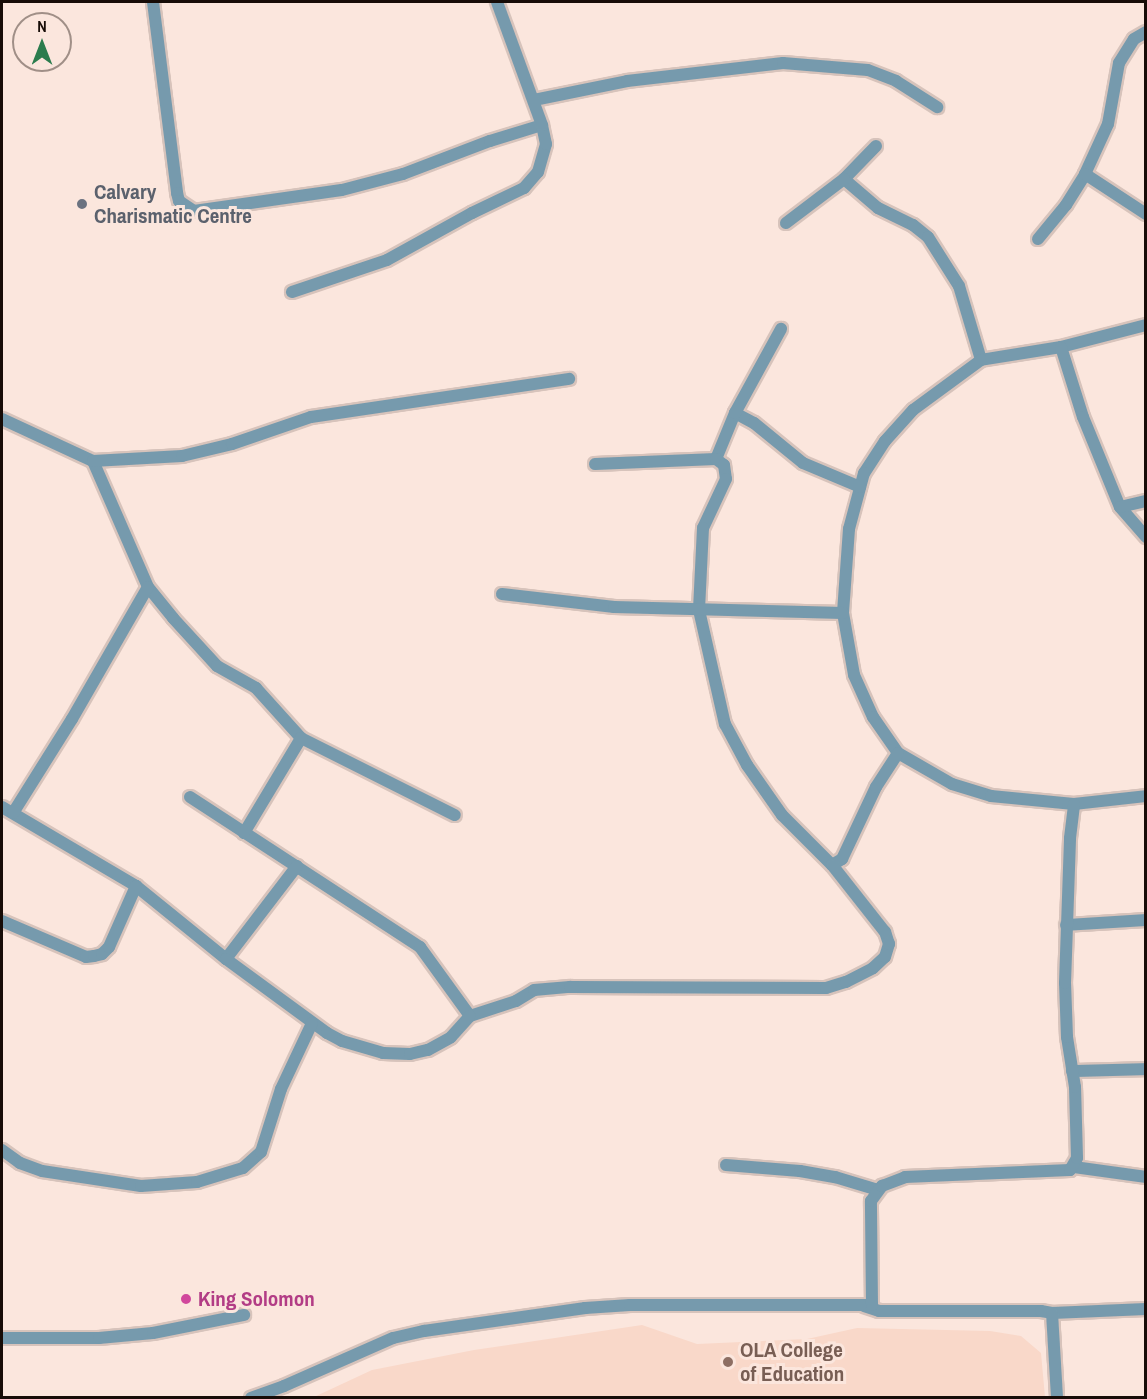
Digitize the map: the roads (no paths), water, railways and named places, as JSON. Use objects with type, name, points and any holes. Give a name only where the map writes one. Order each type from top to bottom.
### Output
[{"type":"street","points":[[153,2],[177,193],[179,201],[194,211],[342,190],[403,174],[490,141],[542,125]]},
{"type":"street","points":[[292,292],[387,260],[472,213],[524,188],[538,172],[546,144],[542,125],[497,2]]},
{"type":"street","points":[[1038,239],[1066,205],[1085,174],[1108,124],[1119,63],[1134,39],[1146,32]]},
{"type":"street","points":[[534,100],[627,81],[783,63],[868,70],[896,81],[937,107]]},
{"type":"street","points":[[786,223],[844,179],[876,146]]},
{"type":"street","points":[[1085,174],[1146,214]]},
{"type":"street","points":[[844,179],[878,208],[913,225],[928,237],[959,286],[981,360]]},
{"type":"street","points":[[1146,325],[1061,347],[981,360],[913,410],[880,449],[864,473],[849,529],[843,613],[854,675],[873,717],[898,753],[952,784],[991,796],[1074,804],[1146,796]]},
{"type":"street","points":[[716,459],[735,413],[781,330]]},
{"type":"street","points":[[1061,347],[1083,417],[1120,507],[1146,537]]},
{"type":"street","points":[[2,418],[93,460],[182,456],[232,444],[311,417],[569,379]]},
{"type":"street","points":[[735,413],[754,423],[803,463],[860,487]]},
{"type":"street","points":[[2,807],[136,886],[226,959],[312,1023],[342,1041],[383,1053],[410,1054],[429,1050],[451,1037],[470,1016],[516,1001],[534,990],[570,987],[826,987],[846,982],[873,968],[885,957],[889,944],[885,932],[832,865],[782,815],[747,765],[725,724],[699,610],[703,528],[726,479],[724,465],[716,459],[595,464]]},
{"type":"street","points":[[93,460],[148,587],[172,618],[217,666],[256,687],[301,738],[455,815]]},
{"type":"street","points":[[1120,507],[1146,501]]},
{"type":"street","points":[[13,813],[72,719],[148,587]]},
{"type":"street","points":[[502,594],[614,607],[843,613]]},
{"type":"street","points":[[244,833],[301,738]]},
{"type":"street","points":[[832,865],[842,859],[876,787],[898,753]]},
{"type":"street","points":[[190,797],[420,947],[470,1016]]},
{"type":"street","points":[[251,1398],[393,1338],[424,1331],[585,1308],[630,1305],[872,1305],[871,1201],[878,1190],[905,1177],[1066,1172],[1074,1167],[1077,1158],[1066,1005],[1066,925],[1074,804]]},
{"type":"street","points":[[226,959],[297,866]]},
{"type":"street","points":[[2,921],[86,957],[102,954],[109,946],[136,886]]},
{"type":"street","points":[[1066,925],[1146,920]]},
{"type":"street","points":[[2,1150],[20,1163],[42,1171],[141,1186],[197,1182],[243,1168],[261,1152],[281,1089],[312,1023]]},
{"type":"street","points":[[1072,1071],[1146,1069]]},
{"type":"street","points":[[726,1165],[800,1171],[835,1177],[878,1190]]},
{"type":"street","points":[[1074,1167],[1146,1177]]},
{"type":"street","points":[[863,1306],[879,1311],[1041,1311],[1052,1313],[1146,1309]]},
{"type":"street","points":[[1052,1313],[1057,1398]]},
{"type":"street","points":[[2,1338],[99,1338],[153,1333],[244,1315]]},
{"type":"place","name":"Calvary Charismatic Centre","points":[[82,204]]},
{"type":"place","name":"King Solomon","points":[[186,1299]]},
{"type":"place","name":"OLA College of Education","points":[[728,1362]]}]
